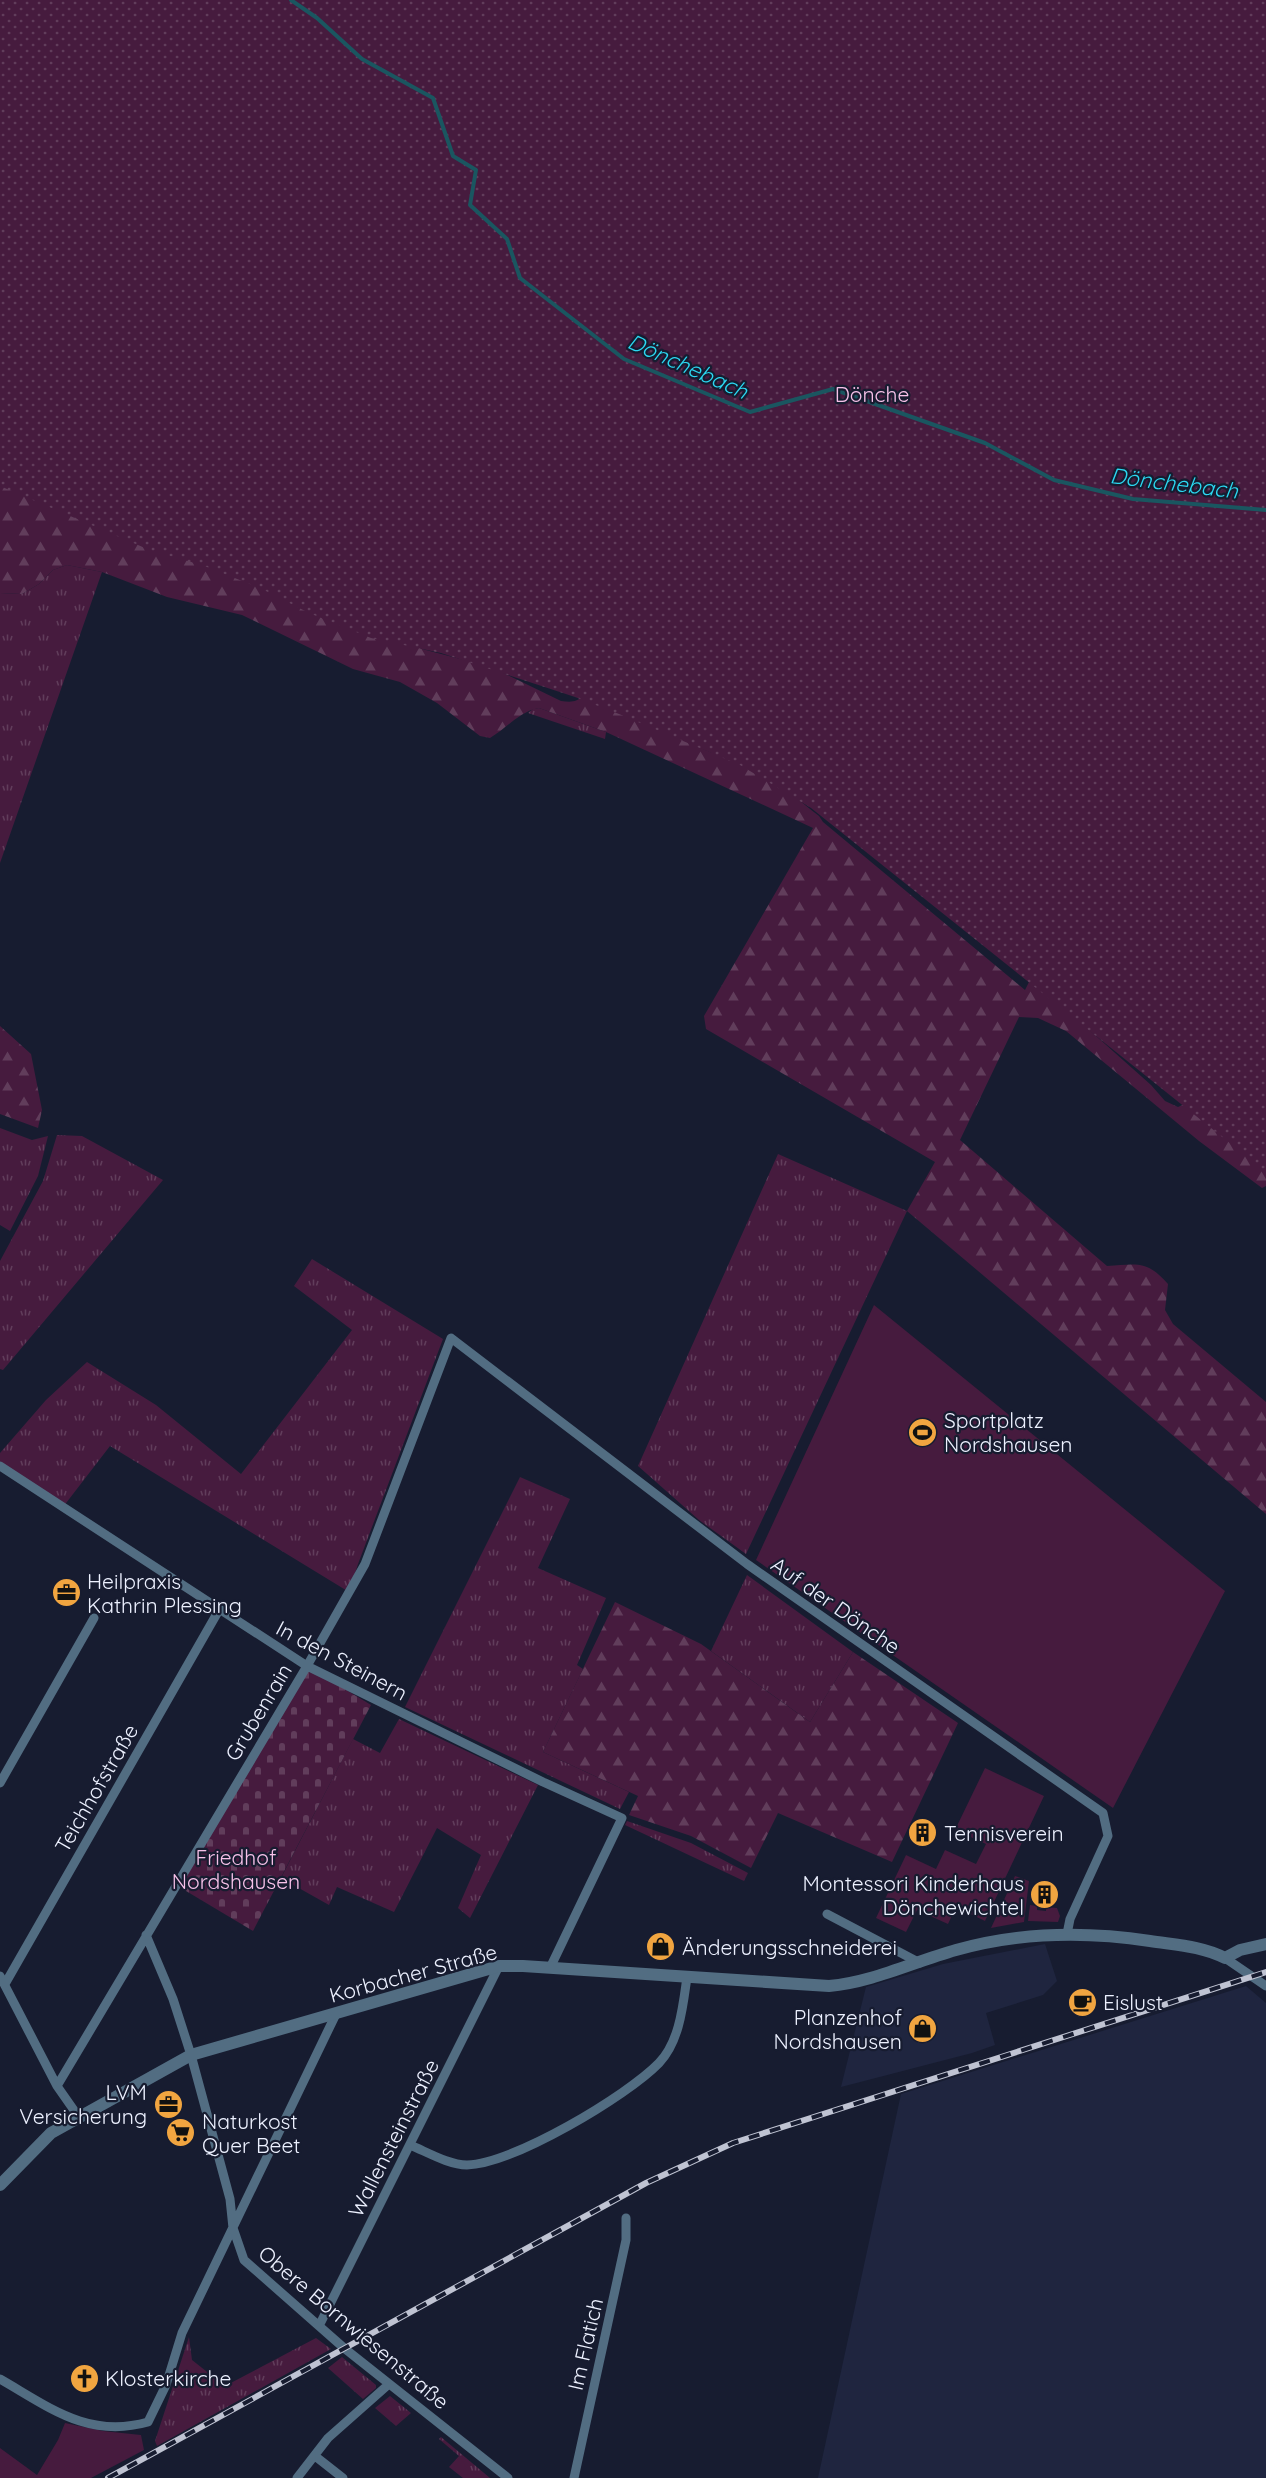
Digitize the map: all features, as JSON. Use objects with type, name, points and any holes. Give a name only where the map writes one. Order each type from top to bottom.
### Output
[{"type":"street","name":"Grubenrain","points":[[57,2086],[307,1666],[365,1564],[451,1338]]},
{"type":"street","name":"Auf der Dönche","points":[[451,1338],[747,1564],[1103,1813],[1108,1836],[1070,1919],[1067,1934]]},
{"type":"street","name":"In den Steinern","points":[[0,1466],[307,1666],[543,1782],[622,1818],[550,1968]]},
{"type":"street","name":"Teichhofstraße","points":[[2,1980],[219,1610]]},
{"type":"street","points":[[0,1783],[94,1618]]},
{"type":"street","points":[[827,1914],[920,1963]]},
{"type":"street","name":"Korbacher Straße","points":[[2,2178],[51,2133],[191,2055],[499,1966],[829,1986],[853,1984],[955,1950],[1000,1940],[1067,1934],[1130,1938],[1207,1949],[1225,1958]]},
{"type":"street","name":"Obere Bornwiesenstraße","points":[[146,1935],[174,2000],[191,2055],[230,2199],[233,2228],[244,2260],[389,2384],[508,2478]]},
{"type":"street","points":[[1266,1944],[1240,1950],[1225,1958],[1266,1986]]},
{"type":"street","name":"Wallensteinstraße","points":[[319,2326],[499,1966]]},
{"type":"street","points":[[410,2145],[466,2165],[502,2157],[557,2131],[618,2095],[660,2062],[675,2038],[683,2007],[687,1977]]},
{"type":"street","points":[[2,1980],[57,2086],[78,2116]]},
{"type":"street","points":[[0,2379],[62,2416],[78,2422],[130,2427],[148,2422],[166,2385],[183,2334],[336,2014]]},
{"type":"street","name":"Im Flatich","points":[[574,2478],[626,2240],[626,2218]]},
{"type":"street","points":[[297,2478],[328,2438],[389,2384]]},
{"type":"street","points":[[315,2456],[342,2478]]},
{"type":"shaded area","name":"Planzenhof Nordshausen","points":[[1045,1944],[1057,1981],[1043,1995],[986,2013],[995,2045],[841,2087],[866,1987],[943,1964]]},
{"type":"shaded area","points":[[1246,1986],[1266,2003],[1266,2478],[818,2478],[901,2094]]},
{"type":"green space","name":"Dönche","points":[[0,0],[1266,0],[1266,1172],[811,808],[740,765],[575,697],[441,653],[371,638],[309,613],[262,589],[202,565],[152,551],[0,486]]},
{"type":"green space","points":[[0,462],[422,649],[491,667],[561,701],[576,701],[583,695],[704,749],[748,765],[780,785],[819,816],[823,822],[1025,990],[1031,978],[1151,1085],[1165,1101],[1178,1107],[1189,1102],[1266,1100],[1266,1186],[1262,1188],[1199,1141],[1066,1031],[1038,1018],[1019,1017],[960,1140],[1107,1266],[1141,1265],[1161,1276],[1168,1284],[1165,1310],[1173,1324],[1266,1402],[1266,1514],[907,1211],[935,1162],[706,1029],[704,1016],[813,828],[606,732],[539,708],[520,716],[490,738],[480,736],[437,703],[400,682],[353,669],[242,615],[167,597],[102,572],[67,565],[53,570],[39,584],[22,594],[0,593]]},
{"type":"green space","points":[[67,565],[102,572],[0,863],[0,593],[22,594],[39,584],[53,570]]},
{"type":"green space","points":[[539,708],[606,732],[605,739],[528,713]]},
{"type":"green space","points":[[0,1026],[31,1054],[42,1110],[38,1128],[0,1114]]},
{"type":"green space","points":[[0,1128],[32,1140],[48,1136],[38,1176],[10,1231],[0,1225]]},
{"type":"green space","points":[[57,1135],[82,1136],[163,1180],[3,1370],[0,1369],[0,1261],[43,1181]]},
{"type":"green space","points":[[778,1154],[907,1211],[746,1554],[699,1520],[638,1466]]},
{"type":"green space","points":[[312,1259],[443,1339],[349,1592],[110,1446],[63,1507],[0,1466],[0,1453],[46,1400],[87,1362],[156,1405],[241,1474],[352,1330],[294,1286]]},
{"type":"green space","name":"Sportplatz Nordshausen","points":[[874,1305],[1225,1591],[1113,1808],[756,1560]]},
{"type":"green space","points":[[520,1477],[570,1499],[538,1568],[606,1598],[577,1665],[583,1669],[543,1752],[629,1792],[620,1809],[405,1707]]},
{"type":"green space","points":[[747,1575],[853,1652],[810,1722],[711,1651]]},
{"type":"green space","points":[[615,1602],[701,1644],[810,1722],[853,1652],[958,1723],[892,1862],[778,1813],[751,1868],[691,1836],[629,1815],[638,1796],[543,1752]]},
{"type":"green space","name":"Friedhof Nordshausen","points":[[307,1666],[371,1705],[253,1931],[176,1885]]},
{"type":"green space","points":[[399,1719],[538,1785],[470,1918],[458,1908],[481,1855],[437,1828],[394,1912],[337,1887],[329,1905],[281,1878],[353,1739],[380,1753]]},
{"type":"green space","points":[[985,1768],[1044,1796],[985,1921],[956,1907],[948,1924],[917,1910],[906,1932],[876,1918],[906,1855],[936,1869],[945,1850],[976,1864],[986,1844],[955,1830]]},
{"type":"green space","points":[[627,1821],[691,1843],[748,1873],[744,1881],[625,1825]]},
{"type":"green space","points":[[1015,1876],[1029,1881],[1024,1922],[991,1928]]},
{"type":"green space","points":[[1030,1905],[1037,1906],[1037,1910],[1046,1911],[1046,1907],[1057,1908],[1060,1916],[1058,1922],[1028,1921]]},
{"type":"green space","points":[[189,2337],[192,2360],[225,2386],[316,2338],[331,2349],[157,2446],[155,2441]]},
{"type":"green space","points":[[342,2357],[376,2385],[376,2388],[363,2399],[328,2368]]},
{"type":"green space","points":[[390,2396],[411,2413],[396,2426],[375,2408]]},
{"type":"green space","points":[[65,2423],[103,2431],[141,2435],[144,2450],[91,2478],[0,2478],[0,2448],[37,2475],[58,2440]]},
{"type":"green space","points":[[441,2437],[490,2478],[463,2478],[449,2467],[459,2456],[439,2439]]},
{"type":"waterway","name":"Dönchebach","points":[[291,0],[317,18],[362,59],[433,98],[453,156],[476,170],[470,205],[507,239],[520,278],[624,359],[750,412],[833,389],[985,443],[1054,480],[1133,499],[1266,510]]},
{"type":"railway","points":[[108,2478],[646,2183],[733,2143],[1266,1972]]},
{"type":"place","name":"Sportplatz Nordshausen","points":[[923,1432]]},
{"type":"place","name":"Heilpraxis Kathrin Plessing","points":[[66,1593]]},
{"type":"place","name":"Tennisverein","points":[[923,1833]]},
{"type":"place","name":"Montessori Kinderhaus Dönchewichtel","points":[[1045,1895]]},
{"type":"place","name":"Änderungsschneiderei","points":[[661,1947]]},
{"type":"place","name":"Eislust","points":[[1082,2002]]},
{"type":"place","name":"Planzenhof Nordshausen","points":[[923,2029]]},
{"type":"place","name":"LVM Versicherung","points":[[168,2104]]},
{"type":"place","name":"Naturkost Quer Beet","points":[[181,2133]]},
{"type":"place","name":"Klosterkirche","points":[[84,2378]]}]
